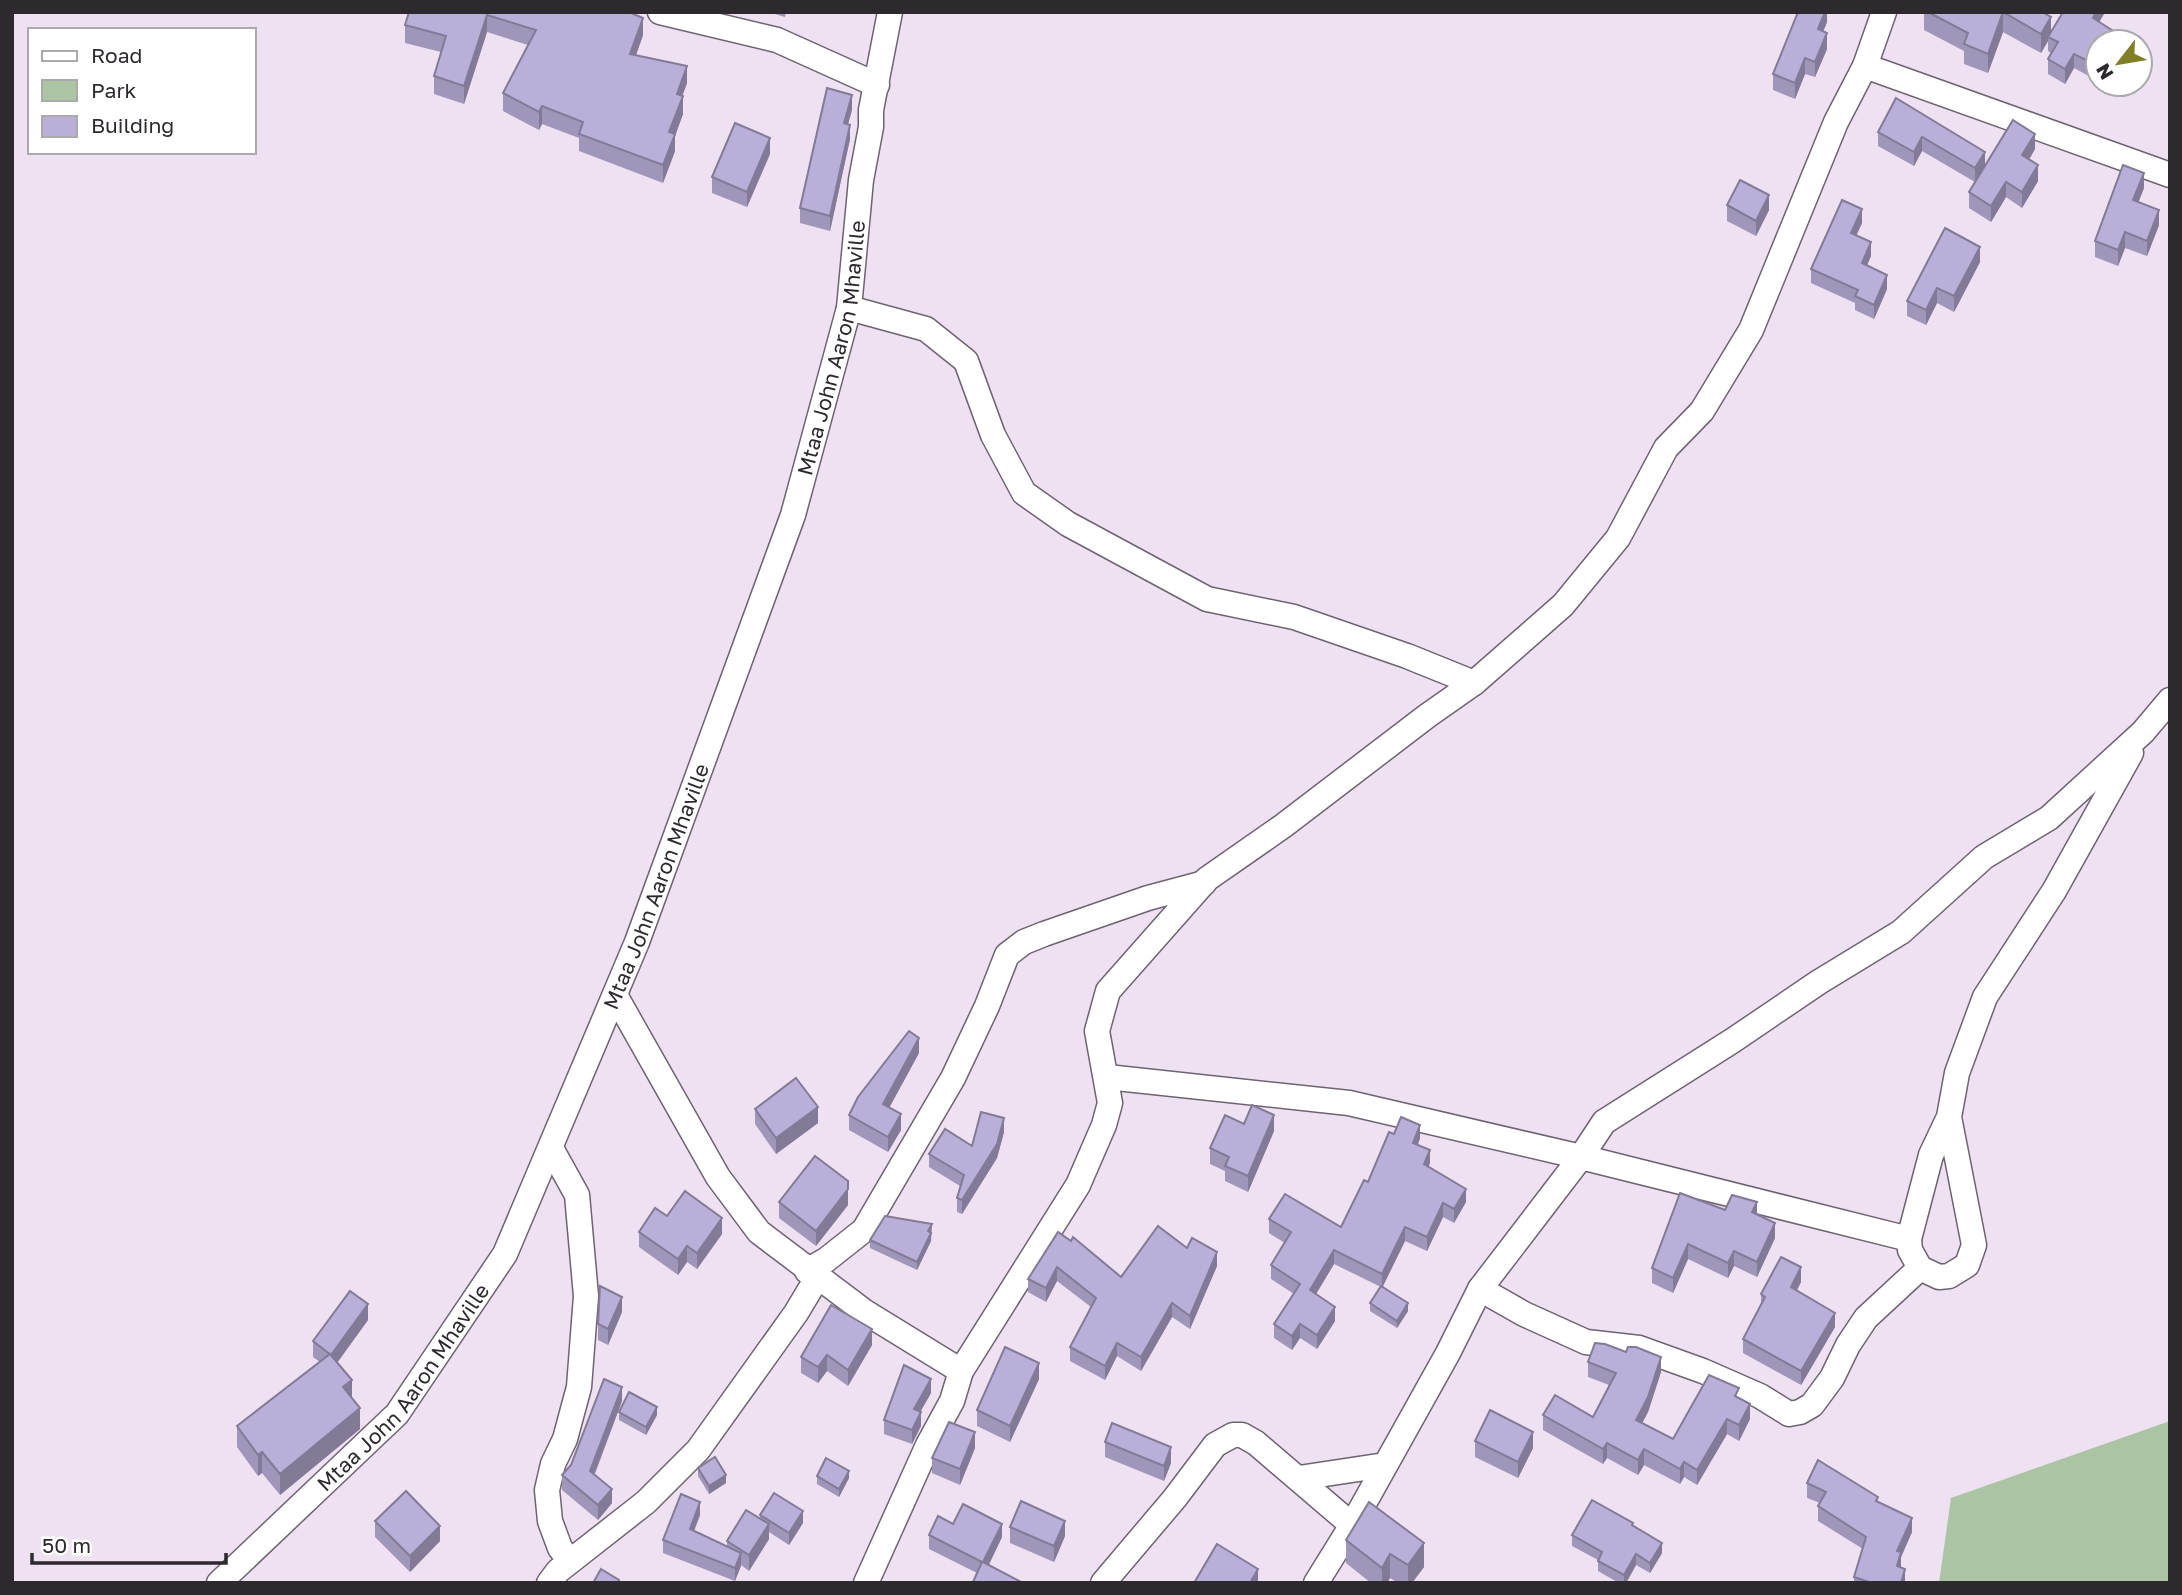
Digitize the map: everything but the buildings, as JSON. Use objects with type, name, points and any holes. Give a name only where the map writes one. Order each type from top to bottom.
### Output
[{"type":"street","name":"Mtaa John Aaron Mhaville","points":[[219,1583],[397,1414],[505,1254],[551,1148],[637,942],[793,515],[849,308],[861,180],[890,12]]},
{"type":"street","points":[[866,1583],[952,1401],[961,1371],[1078,1185],[1104,1125],[1110,1103],[1107,1077],[1099,1055],[1097,1031],[1108,991],[1204,883],[1474,683],[1563,604],[1618,538],[1667,448],[1702,411],[1751,330],[1836,122],[1865,66],[1884,12]]},
{"type":"street","points":[[666,13],[777,40],[877,85]]},
{"type":"street","points":[[1865,66],[2170,175]]},
{"type":"street","points":[[849,308],[926,329],[966,360],[993,435],[1024,493],[1068,524],[1207,599],[1294,617],[1407,656],[1474,683]]},
{"type":"street","points":[[1316,1583],[1352,1525],[1448,1353],[1480,1289],[1581,1157],[1604,1122],[1901,932],[1984,857],[2049,818],[2143,732],[2170,700]]},
{"type":"street","points":[[1949,1117],[1974,1245],[1967,1265],[1950,1276],[1939,1277],[1920,1268],[1913,1260],[1909,1239],[1931,1155],[1949,1117],[1957,1073],[1984,997],[2054,891],[2143,732]]},
{"type":"street","points":[[560,1574],[646,1502],[698,1450],[796,1313],[812,1274],[864,1230],[953,1078],[987,1006],[1007,955],[1024,942],[1044,934],[1148,898],[1204,883]]},
{"type":"street","points":[[615,995],[718,1177],[759,1232],[865,1312],[961,1371]]},
{"type":"street","points":[[1107,1077],[1349,1102],[1909,1239]]},
{"type":"street","points":[[551,1148],[578,1195],[586,1296],[579,1387],[547,1490],[550,1521],[560,1548],[560,1574]]},
{"type":"street","points":[[1480,1289],[1524,1314],[1586,1342],[1639,1348],[1749,1391],[1790,1413],[1800,1412],[1812,1405],[1832,1378],[1848,1345],[1866,1318],[1920,1268]]},
{"type":"street","points":[[1103,1583],[1175,1498],[1215,1445],[1233,1436],[1242,1435],[1256,1443],[1352,1525]]},
{"type":"street","points":[[1298,1478],[1385,1465]]},
{"type":"green space","points":[[2170,1421],[2170,1583],[1939,1583],[1951,1498]]}]
